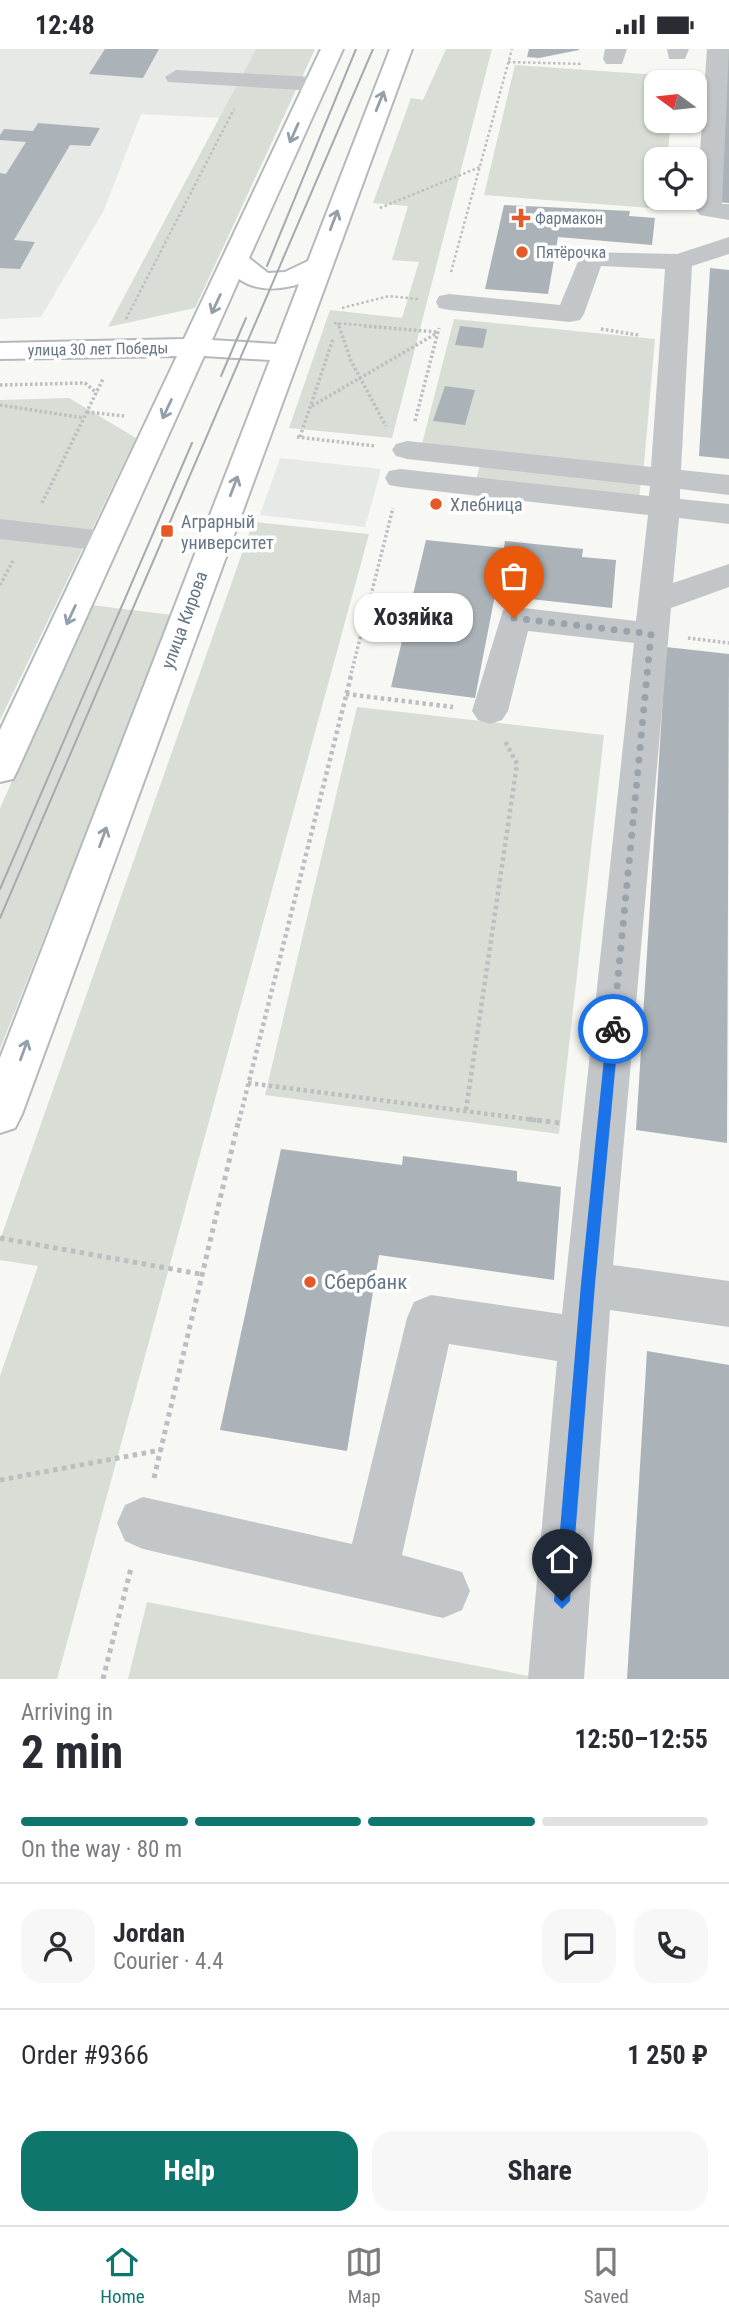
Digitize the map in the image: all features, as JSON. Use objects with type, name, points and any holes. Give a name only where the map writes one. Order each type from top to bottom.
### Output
[{"type":"main road","points":[[0,769],[332,49]]},
{"type":"main road","name":"улица Кирова","points":[[0,1114],[316,267],[401,49]]},
{"type":"main road","points":[[236,260],[246,275],[261,281],[292,280],[316,267]]},
{"type":"main road","name":"улица 30 лет Победы","points":[[0,351],[196,347],[284,353]]},
{"type":"street","points":[[718,49],[709,210],[729,212]]},
{"type":"street","points":[[176,77],[316,84]]},
{"type":"street","points":[[446,302],[570,314],[591,258],[680,262],[729,245]]},
{"type":"street","points":[[556,1679],[588,1284],[664,492],[680,262]]},
{"type":"street","points":[[402,459],[664,492],[729,514]]},
{"type":"street","points":[[664,492],[729,485]]},
{"type":"street","points":[[14,531],[105,541]]},
{"type":"street","points":[[490,711],[514,618],[652,618],[729,575]]},
{"type":"street","points":[[588,1284],[729,1304]]},
{"type":"street","points":[[371,1574],[431,1318],[583,1341]]},
{"type":"street","points":[[143,1523],[443,1591]]},
{"type":"path","points":[[103,1679],[161,1450],[200,1274],[346,694],[402,459],[512,49]]},
{"type":"path","points":[[508,62],[597,65],[615,54]]},
{"type":"path","points":[[0,585],[14,531],[84,418],[97,393],[120,333],[249,80]]},
{"type":"path","points":[[376,218],[381,206],[480,167]]},
{"type":"path","points":[[300,437],[348,295]]},
{"type":"path","points":[[297,320],[389,296],[446,302]]},
{"type":"path","points":[[570,314],[586,326],[674,342]]},
{"type":"path","points":[[338,323],[360,379],[402,459]]},
{"type":"path","points":[[312,406],[438,332]]},
{"type":"path","points":[[0,385],[85,383],[97,393]]},
{"type":"path","points":[[0,405],[84,418]]},
{"type":"path","points":[[87,412],[136,418]]},
{"type":"path","points":[[289,436],[402,459]]},
{"type":"path","points":[[346,694],[490,711],[517,764],[466,1110]]},
{"type":"path","points":[[248,1083],[604,1129]]},
{"type":"path","points":[[0,1238],[200,1274]]},
{"type":"path","points":[[0,1480],[161,1450]]},
{"type":"shaded area","points":[[0,49],[256,49],[220,118],[141,114],[104,210],[41,317],[0,319]]},
{"type":"shaded area","points":[[256,49],[315,49],[195,308],[108,327]]},
{"type":"shaded area","points":[[446,49],[492,49],[392,438],[289,428],[330,310],[402,318],[419,262],[392,260],[408,206],[373,203],[411,98],[423,100]]},
{"type":"shaded area","points":[[515,65],[644,74],[644,133],[670,133],[668,147],[644,147],[644,208],[484,195]]},
{"type":"shaded area","points":[[454,319],[655,339],[643,475],[420,452]]},
{"type":"shaded area","points":[[69,398],[136,438],[0,720],[0,400]]},
{"type":"shaded area","points":[[280,458],[381,469],[365,527],[260,515]]},
{"type":"shaded area","points":[[480,465],[641,482],[639,498],[476,480]]},
{"type":"shaded area","points":[[253,522],[369,534],[57,1679],[0,1679],[0,1376],[38,1266],[0,1260],[0,1240]]},
{"type":"shaded area","points":[[91,605],[172,615],[0,1049],[0,808]]},
{"type":"shaded area","points":[[357,707],[604,735],[559,1134],[265,1095]]},
{"type":"shaded area","points":[[147,1602],[534,1677],[534,1679],[128,1679]]},
{"type":"building","points":[[105,49],[159,49],[143,78],[89,74]]},
{"type":"building","points":[[529,49],[579,50],[539,58],[527,57]]},
{"type":"building","points":[[725,49],[729,49],[729,203],[717,202]]},
{"type":"building","points":[[38,123],[100,128],[90,146],[70,145],[14,240],[35,242],[20,269],[0,268],[0,173],[6,174],[26,142],[0,140],[0,135],[4,129],[33,131]]},
{"type":"building","points":[[504,205],[630,211],[629,216],[655,218],[652,245],[558,237],[548,294],[485,289]]},
{"type":"building","points":[[710,268],[729,270],[729,459],[699,456]]},
{"type":"building","points":[[460,326],[487,329],[483,348],[455,345]]},
{"type":"building","points":[[445,386],[475,390],[465,425],[433,421]]},
{"type":"building","points":[[426,540],[504,548],[505,541],[583,549],[582,557],[616,560],[612,608],[495,595],[475,698],[391,687]]},
{"type":"building","points":[[666,647],[729,654],[727,1143],[636,1130]]},
{"type":"building","points":[[281,1149],[402,1165],[403,1156],[517,1171],[517,1181],[561,1187],[554,1280],[379,1255],[347,1451],[220,1430]]},
{"type":"building","points":[[647,1351],[729,1365],[729,1679],[627,1679]]},
{"type":"tram line","points":[[267,266],[356,49]]},
{"type":"tram line","points":[[0,918],[373,49]]},
{"type":"tram line","points":[[221,376],[246,318]]},
{"type":"tram line","points":[[0,889],[192,443]]},
{"type":"way so far","points":[[514,618],[651,634],[613,1029]]},
{"type":"place","name":"Фармакон","points":[[521,218]]},
{"type":"place","name":"Пятёрочка","points":[[522,252]]},
{"type":"place","name":"Хлебница","points":[[436,504]]},
{"type":"place","name":"Аграрный университет","points":[[167,531]]},
{"type":"place","name":"Хозяйка","points":[[514,618]]},
{"type":"place","name":"Сбербанк","points":[[310,1282]]},
{"type":"route","points":[[562,1601],[588,1284],[613,1029]]}]
